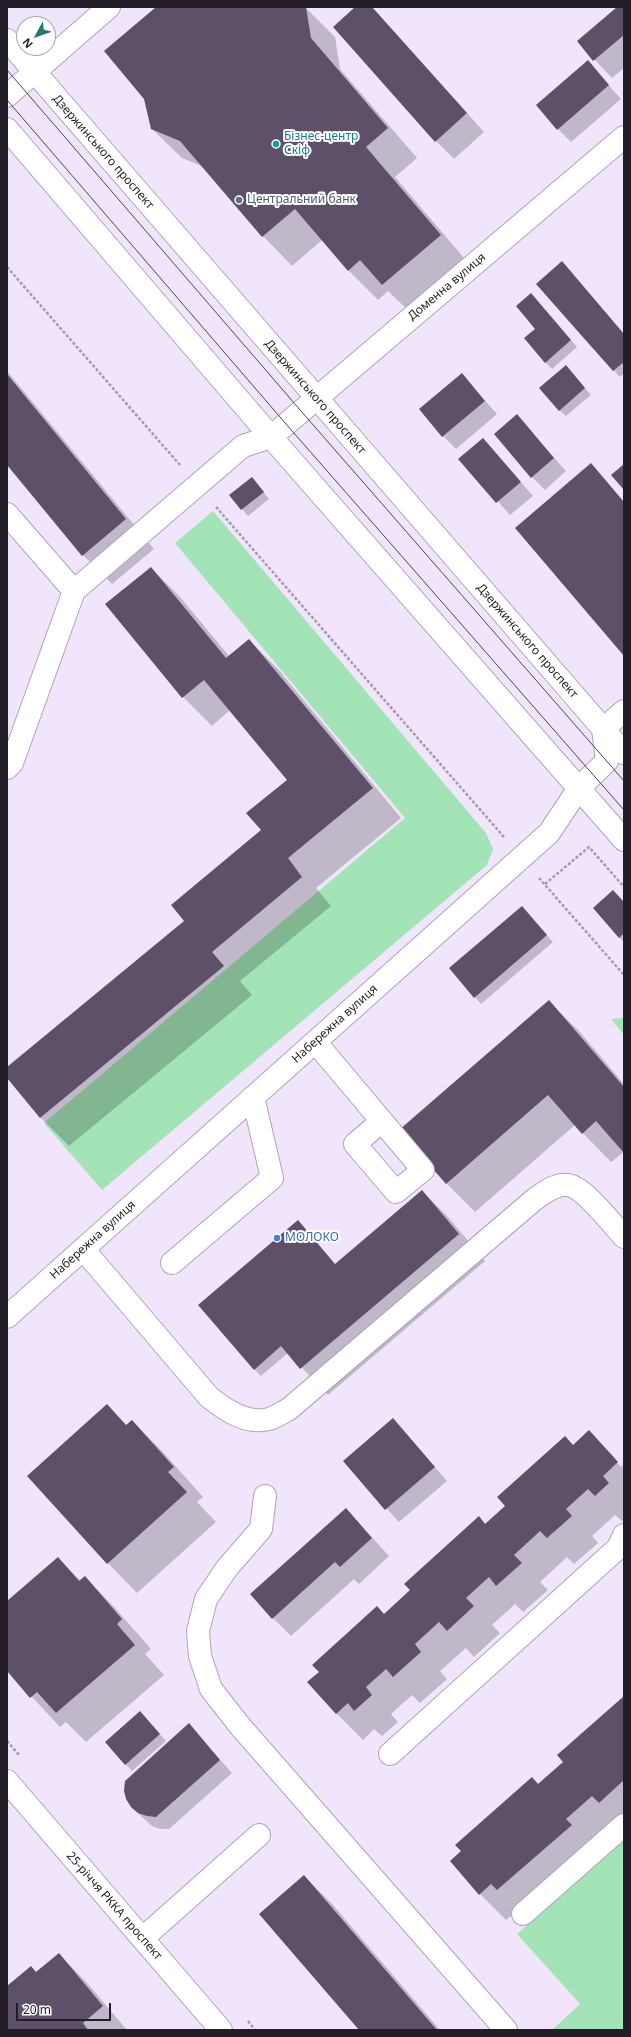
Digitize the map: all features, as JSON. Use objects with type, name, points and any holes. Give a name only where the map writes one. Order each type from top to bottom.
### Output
[{"type":"street","points":[[7,96],[109,7]]},
{"type":"street","name":"Дзержинського проспект","points":[[7,40],[624,753]]},
{"type":"street","points":[[7,129],[271,437],[624,840]]},
{"type":"street","name":"Доменна вулиця","points":[[271,437],[624,137]]},
{"type":"street","points":[[7,768],[12,763],[74,591],[243,446],[271,437]]},
{"type":"street","points":[[7,514],[74,591]]},
{"type":"street","points":[[603,729],[624,711]]},
{"type":"street","name":"Набережна вулиця","points":[[7,1317],[549,833],[579,788],[607,761],[603,729]]},
{"type":"street","points":[[315,1042],[382,1121]]},
{"type":"street","points":[[172,1263],[272,1178],[253,1097]]},
{"type":"street","points":[[83,1249],[209,1397],[226,1410],[247,1419],[269,1419],[289,1408],[535,1199],[553,1188],[569,1185],[584,1194],[624,1237]]},
{"type":"street","points":[[265,1496],[261,1529],[227,1568],[206,1599],[198,1631],[200,1656],[211,1689],[240,1726],[506,2030]]},
{"type":"street","points":[[390,1754],[618,1548],[624,1535]]},
{"type":"street","name":"25-річчя РККА проспект","points":[[9,1789],[143,1938],[221,2030]]},
{"type":"street","points":[[524,1914],[624,1825]]},
{"type":"street","points":[[143,1938],[259,1835]]},
{"type":"path","points":[[7,267],[624,975]]},
{"type":"path","points":[[545,884],[589,847],[624,887]]},
{"type":"green space","points":[[213,511],[486,833],[493,849],[487,865],[102,1190],[44,1123],[405,818],[175,543]]},
{"type":"green space","points":[[624,1018],[624,1035],[611,1019]]},
{"type":"green space","points":[[624,1839],[624,2030],[552,2030],[580,2004],[517,1934]]},
{"type":"building","name":"Бізнес-центр Скіф","points":[[156,7],[306,7],[311,38],[388,128],[366,147],[441,235],[382,285],[360,260],[348,271],[295,209],[262,237],[180,141],[151,129],[144,99],[104,51]]},
{"type":"building","points":[[355,7],[372,7],[467,113],[435,142],[333,27]]},
{"type":"building","points":[[617,7],[624,7],[624,35],[593,61],[577,41]]},
{"type":"building","points":[[588,60],[609,85],[557,130],[536,105]]},
{"type":"building","points":[[562,261],[624,334],[624,362],[613,371],[536,284]]},
{"type":"building","points":[[531,293],[571,340],[545,363],[524,338],[535,329],[516,306]]},
{"type":"building","points":[[566,365],[585,388],[559,411],[539,388]]},
{"type":"building","points":[[462,373],[485,401],[442,437],[419,409]]},
{"type":"building","points":[[7,374],[126,519],[82,556],[7,465]]},
{"type":"building","points":[[517,414],[554,458],[531,478],[494,434]]},
{"type":"building","points":[[483,438],[521,482],[496,503],[458,459]]},
{"type":"building","points":[[591,463],[624,502],[624,656],[515,528]]},
{"type":"building","points":[[624,464],[624,490],[611,475]]},
{"type":"building","points":[[252,477],[264,492],[241,510],[229,495]]},
{"type":"building","points":[[151,567],[226,658],[249,639],[373,788],[288,858],[302,877],[212,952],[224,966],[40,1118],[7,1078],[7,1067],[184,921],[171,905],[261,830],[246,813],[287,780],[204,680],[182,698],[105,604]]},
{"type":"building","points":[[613,890],[624,902],[624,933],[619,938],[593,908]]},
{"type":"building","points":[[522,906],[547,935],[474,998],[449,968]]},
{"type":"building","points":[[549,1000],[624,1087],[624,1153],[596,1121],[582,1134],[548,1095],[446,1184],[399,1130]]},
{"type":"building","points":[[422,1190],[459,1234],[300,1369],[281,1346],[254,1370],[198,1305],[298,1220],[335,1264]]},
{"type":"building","points":[[107,1404],[126,1425],[132,1420],[174,1467],[168,1472],[187,1492],[107,1564],[27,1476]]},
{"type":"building","points":[[393,1418],[435,1467],[385,1510],[343,1461]]},
{"type":"building","points":[[589,1430],[618,1462],[603,1476],[609,1483],[595,1496],[588,1489],[566,1509],[572,1516],[547,1538],[540,1531],[514,1555],[522,1563],[496,1586],[489,1577],[466,1598],[474,1606],[447,1631],[439,1622],[415,1644],[421,1652],[393,1677],[386,1669],[366,1687],[372,1695],[354,1711],[348,1703],[336,1714],[307,1682],[319,1672],[312,1665],[377,1606],[384,1614],[410,1590],[404,1584],[479,1516],[485,1524],[505,1506],[497,1497],[565,1436],[573,1445]]},
{"type":"building","points":[[346,1508],[372,1538],[340,1567],[335,1562],[272,1619],[250,1594]]},
{"type":"building","points":[[58,1557],[79,1581],[85,1576],[122,1619],[117,1624],[135,1645],[56,1713],[37,1692],[30,1698],[7,1671],[7,1601]]},
{"type":"building","points":[[624,1696],[624,1780],[599,1803],[592,1796],[566,1819],[572,1825],[497,1890],[491,1884],[479,1895],[450,1861],[461,1851],[455,1845],[532,1777],[538,1784],[563,1762],[557,1755]]},
{"type":"building","points":[[140,1711],[160,1734],[125,1765],[105,1742]]},
{"type":"building","points":[[189,1723],[220,1760],[156,1817],[138,1813],[131,1807],[126,1799],[124,1791],[125,1781]]},
{"type":"building","points":[[304,1875],[437,2030],[359,2030],[259,1914]]},
{"type":"building","points":[[59,1953],[103,2006],[83,2023],[88,2030],[7,2030],[7,1986],[31,1966],[36,1972]]},
{"type":"tram line","points":[[7,70],[301,411],[624,781]]},
{"type":"tram line","points":[[7,100],[286,424],[624,810]]},
{"type":"place","name":"Бізнес-центр Скіф","points":[[276,144]]},
{"type":"place","name":"Центральний банк","points":[[239,200]]},
{"type":"place","name":"МОЛОКО","points":[[277,1238]]}]
